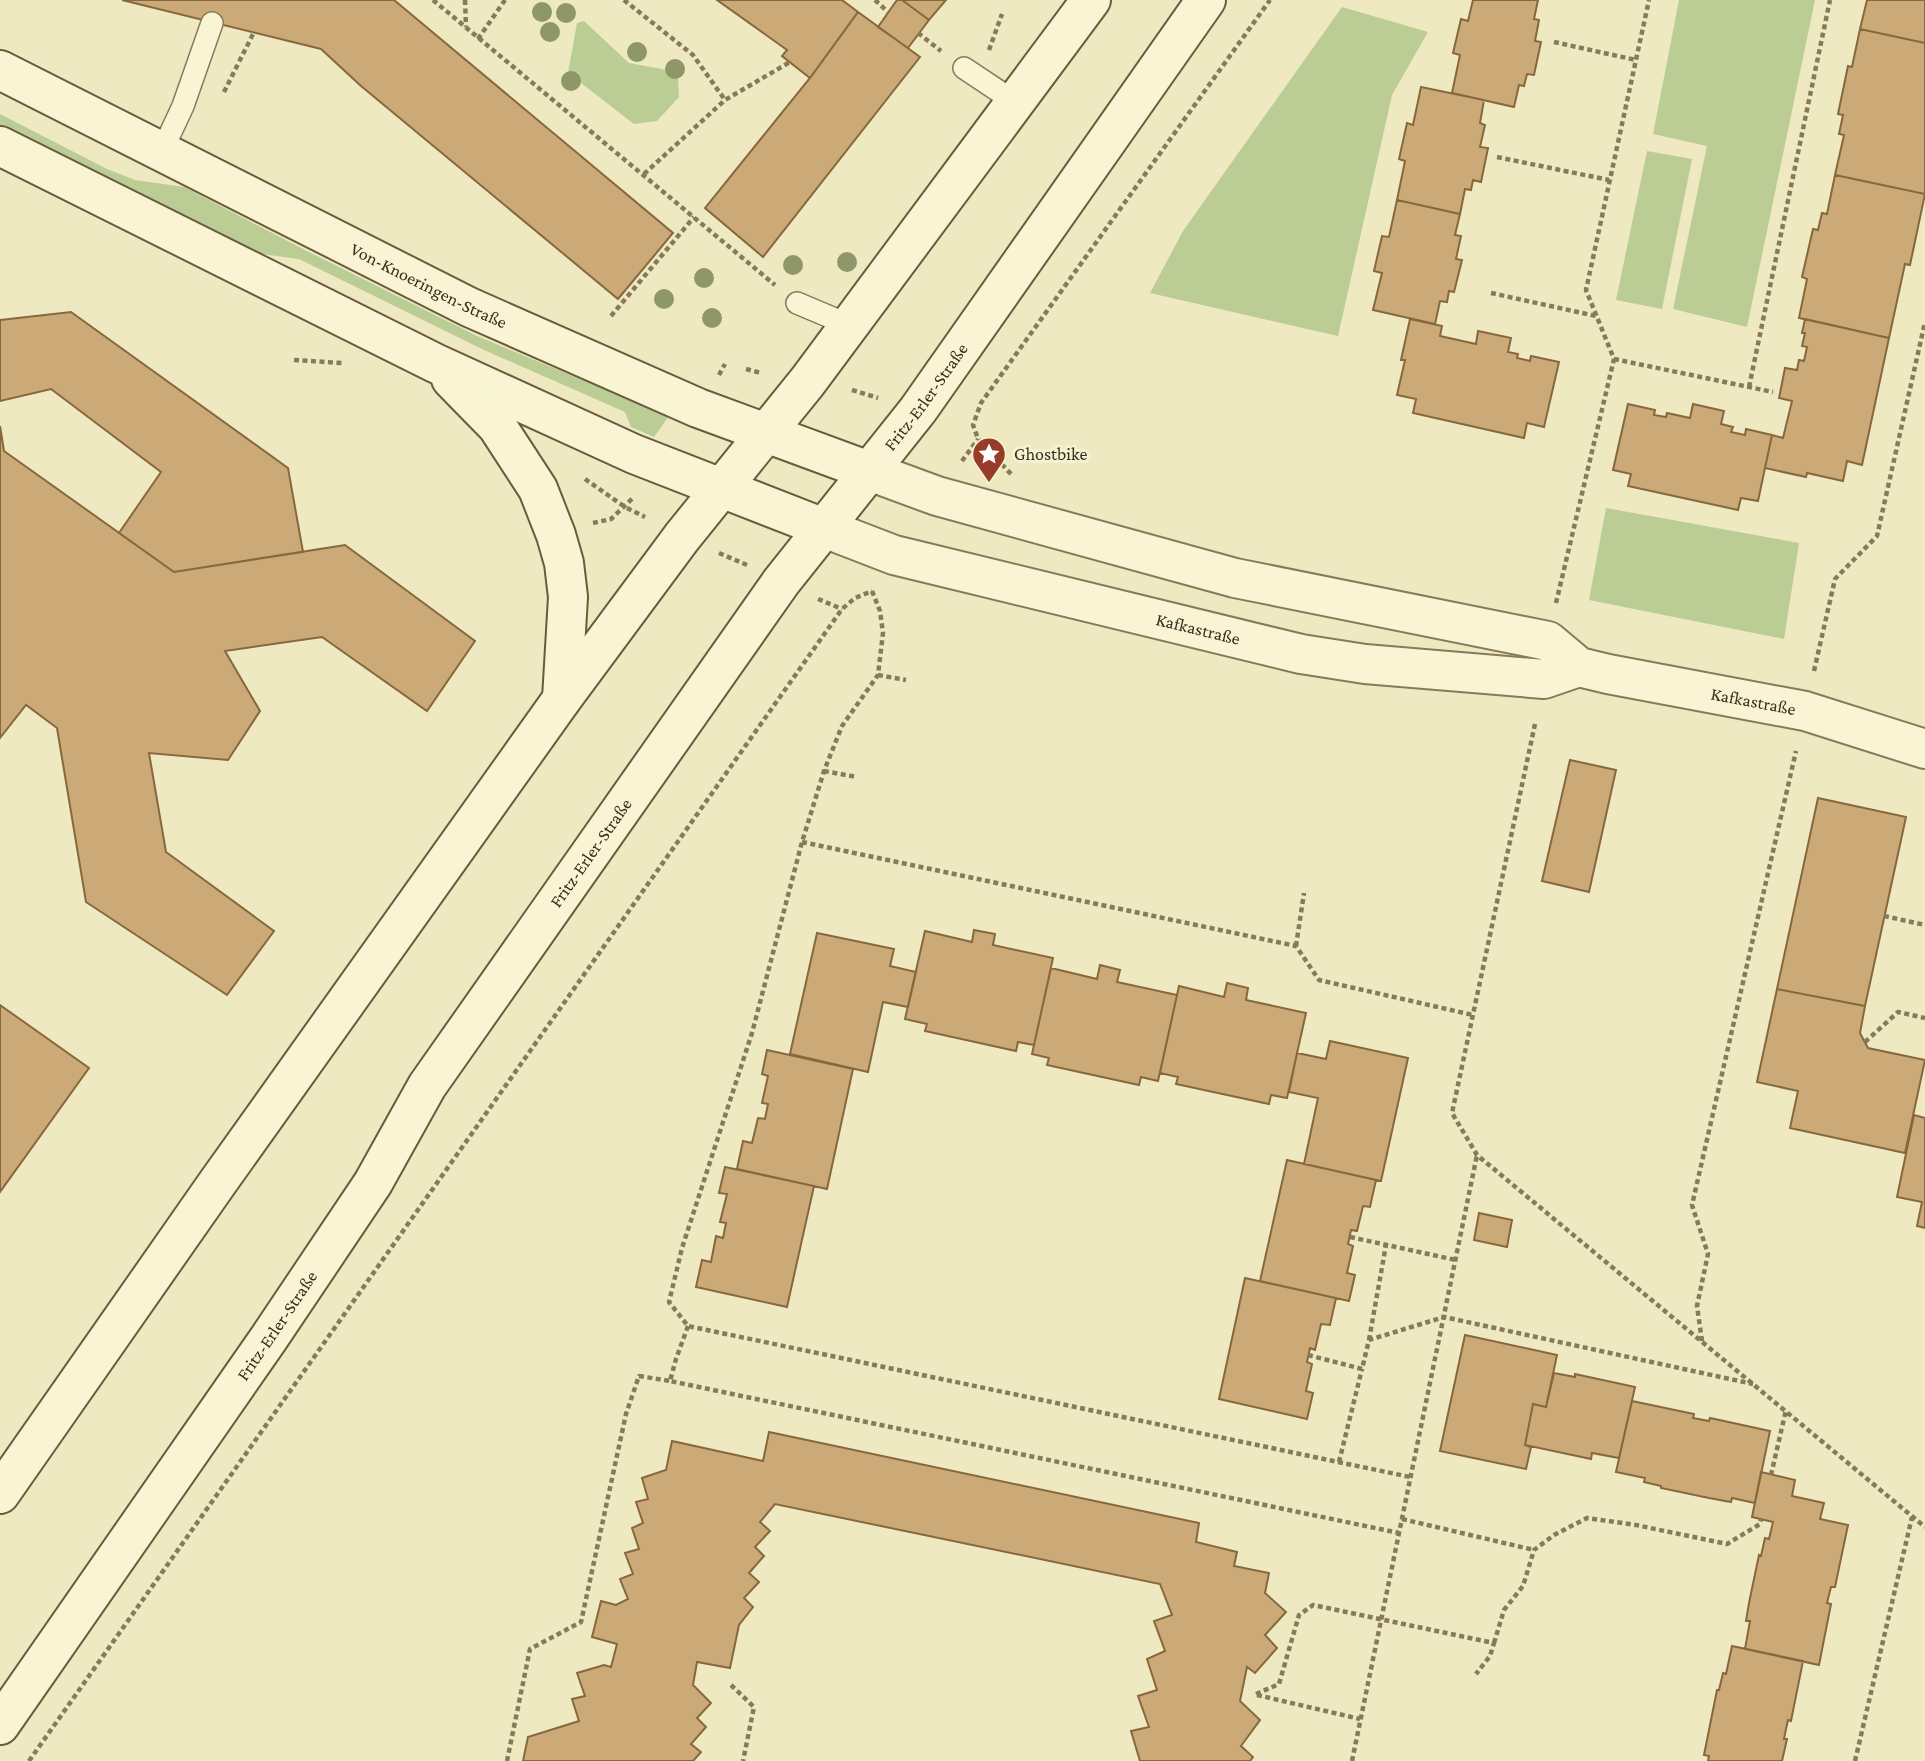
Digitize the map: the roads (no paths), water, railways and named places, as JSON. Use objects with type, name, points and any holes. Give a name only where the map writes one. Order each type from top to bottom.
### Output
[{"type":"main road","points":[[0,1494],[562,699],[682,537],[807,381],[1091,0]]},
{"type":"main road","name":"Fritz-Erler-Straße","points":[[0,1725],[373,1183],[427,1086],[781,582],[918,410],[1206,0]]},
{"type":"main road","name":"Von-Knoeringen-Straße","points":[[0,70],[469,307],[698,408],[764,435],[869,471]]},
{"type":"main road","points":[[0,146],[435,363],[634,454],[824,528]]},
{"type":"main road","points":[[435,363],[497,426],[538,489],[556,535],[564,563],[568,597],[562,699]]},
{"type":"main road","name":"Kafkastraße","points":[[869,471],[937,496],[1235,578],[1548,641],[1579,667],[1805,711],[1925,749]]},
{"type":"main road","name":"Kafkastraße","points":[[824,528],[894,555],[1301,654],[1364,664],[1544,679],[1579,667]]},
{"type":"lane","points":[[162,151],[183,106],[212,23]]},
{"type":"lane","points":[[964,68],[1015,102]]},
{"type":"lane","points":[[797,303],[849,325]]},
{"type":"place","name":"Ghostbike","points":[[989,484]]}]
